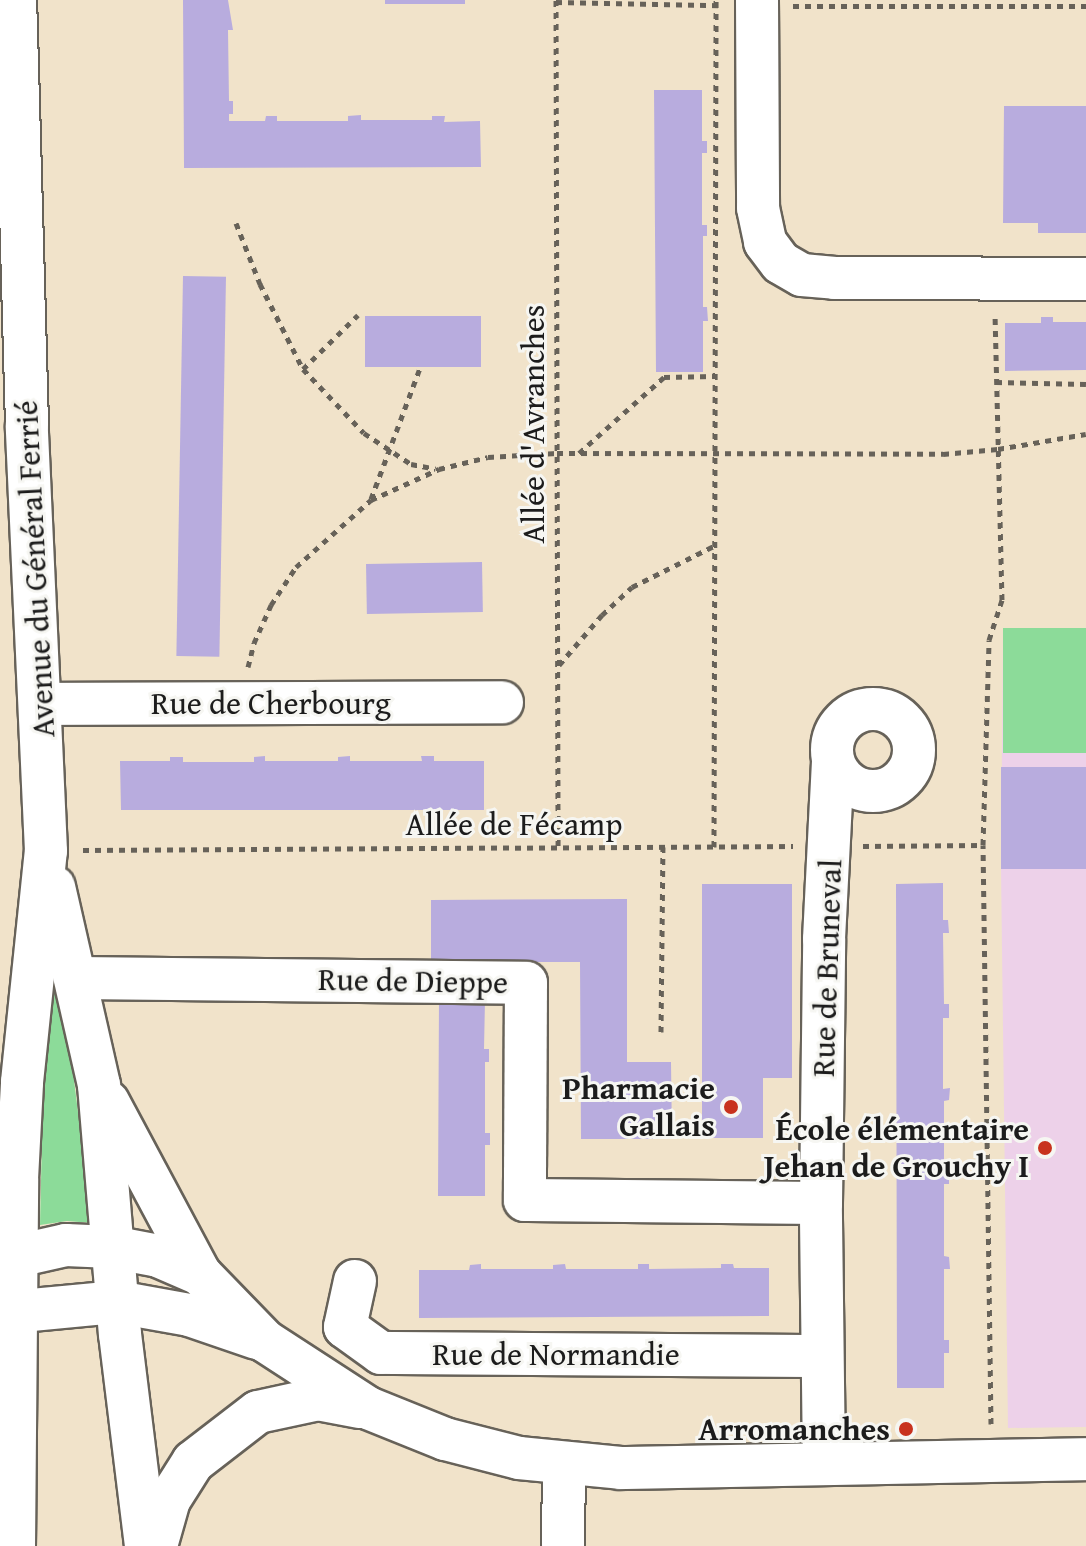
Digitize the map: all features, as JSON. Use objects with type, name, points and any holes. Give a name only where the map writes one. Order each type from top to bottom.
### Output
[{"type":"street","name":"Avenue du Général Ferrié","points":[[15,0],[10,173],[41,704],[46,851]]},
{"type":"street","points":[[757,3],[758,208],[765,242],[781,263],[802,275],[835,278],[1086,279]]},
{"type":"street","name":"Rue de Cherbourg","points":[[41,704],[502,702]]},
{"type":"street","name":"Rue de Bruneval","points":[[824,1464],[821,1203],[824,939],[833,761]]},
{"type":"street","points":[[46,851],[99,1085],[111,1247],[146,1546]]},
{"type":"street","points":[[14,1546],[7,1375],[8,1234],[46,851]]},
{"type":"street","name":"Rue de Dieppe","points":[[75,978],[526,983],[525,1200],[821,1203]]},
{"type":"street","points":[[99,1085],[200,1274],[265,1341],[368,1408],[445,1439],[519,1458],[621,1468],[1086,1459]]},
{"type":"street","points":[[8,1234],[66,1245],[111,1247],[158,1256],[200,1274]]},
{"type":"street","name":"Rue de Normandie","points":[[355,1281],[345,1327],[381,1353],[822,1356]]},
{"type":"street","points":[[8,1313],[117,1302],[189,1315],[265,1341]]},
{"type":"street","points":[[156,1546],[169,1500],[193,1462],[258,1412],[318,1399],[368,1408]]},
{"type":"street","points":[[563,1546],[564,1463]]},
{"type":"path","points":[[556,1],[1086,6]]},
{"type":"path","name":"Allée d'Avranches","points":[[556,1],[558,847]]},
{"type":"path","points":[[714,847],[716,2]]},
{"type":"path","points":[[236,223],[260,284],[303,369],[364,433],[390,453],[411,464],[439,469]]},
{"type":"path","points":[[992,1461],[983,845],[989,640],[1002,600],[994,279]]},
{"type":"path","points":[[303,369],[358,315]]},
{"type":"path","points":[[371,500],[420,368]]},
{"type":"path","points":[[578,454],[664,377],[715,376]]},
{"type":"path","points":[[996,382],[1086,384]]},
{"type":"path","points":[[240,703],[254,643],[271,605],[296,567],[371,500],[439,469],[488,457],[557,453],[943,454],[998,449],[1086,434]]},
{"type":"path","points":[[558,667],[602,615],[632,587],[714,546]]},
{"type":"path","name":"Allée de Fécamp","points":[[46,851],[983,845]]},
{"type":"path","points":[[661,1032],[663,847]]},
{"type":"shaded area","name":"École élémentaire Jehan de Grouchy I","points":[[1003,628],[1086,628],[1086,1427],[1008,1428],[1001,869]]},
{"type":"green space","points":[[1003,628],[1086,628],[1086,753],[1003,753]]},
{"type":"green space","points":[[48,874],[92,1223],[67,1221],[40,1225]]},
{"type":"building","points":[[183,0],[228,0],[233,30],[228,30],[229,101],[233,101],[233,114],[229,114],[229,121],[265,121],[266,116],[277,116],[277,121],[348,121],[348,116],[361,115],[361,120],[432,120],[432,116],[445,116],[444,122],[480,121],[481,167],[184,168]]},
{"type":"building","points":[[385,0],[465,0],[465,4],[385,4]]},
{"type":"building","points":[[654,90],[702,90],[702,141],[707,141],[707,153],[702,153],[702,225],[707,225],[707,236],[703,236],[703,307],[707,307],[708,321],[703,321],[703,372],[656,372]]},
{"type":"building","points":[[1004,106],[1086,106],[1086,233],[1038,233],[1038,223],[1003,223]]},
{"type":"building","points":[[183,276],[226,277],[219,657],[176,656]]},
{"type":"building","points":[[365,316],[481,316],[481,367],[365,367]]},
{"type":"building","points":[[1041,317],[1053,317],[1053,322],[1086,322],[1086,370],[1005,371],[1005,323],[1041,323]]},
{"type":"building","points":[[482,562],[483,612],[367,614],[366,564]]},
{"type":"building","points":[[265,756],[265,761],[338,761],[338,757],[350,756],[350,761],[422,761],[421,756],[434,756],[434,761],[484,761],[484,810],[121,810],[120,761],[170,761],[170,757],[183,757],[183,762],[254,762],[254,757]]},
{"type":"building","points":[[1001,767],[1086,767],[1086,869],[1001,869]]},
{"type":"building","points":[[943,883],[943,920],[948,920],[949,933],[943,933],[944,1004],[949,1004],[949,1018],[943,1018],[943,1089],[950,1088],[949,1100],[944,1101],[944,1172],[949,1172],[949,1184],[944,1184],[944,1256],[949,1257],[950,1269],[944,1269],[944,1340],[949,1340],[949,1353],[944,1353],[944,1388],[897,1388],[896,884]]},
{"type":"building","points":[[702,884],[792,884],[792,1078],[763,1078],[763,1138],[702,1138]]},
{"type":"building","points":[[627,899],[627,1062],[671,1062],[672,1139],[581,1139],[580,962],[431,962],[431,900]]},
{"type":"building","points":[[439,999],[485,1000],[484,1049],[489,1049],[489,1062],[485,1062],[485,1133],[490,1133],[490,1145],[485,1145],[485,1196],[438,1196]]},
{"type":"building","points":[[481,1264],[481,1269],[553,1269],[553,1265],[565,1264],[566,1269],[638,1269],[638,1264],[649,1264],[649,1269],[721,1268],[721,1264],[733,1264],[734,1268],[769,1268],[769,1316],[419,1318],[419,1270],[469,1270],[470,1265]]},
{"type":"place","name":"Pharmacie Gallais","points":[[731,1107]]},
{"type":"place","name":"École élémentaire Jehan de Grouchy I","points":[[1045,1148]]},
{"type":"place","name":"Arromanches","points":[[906,1429]]}]
